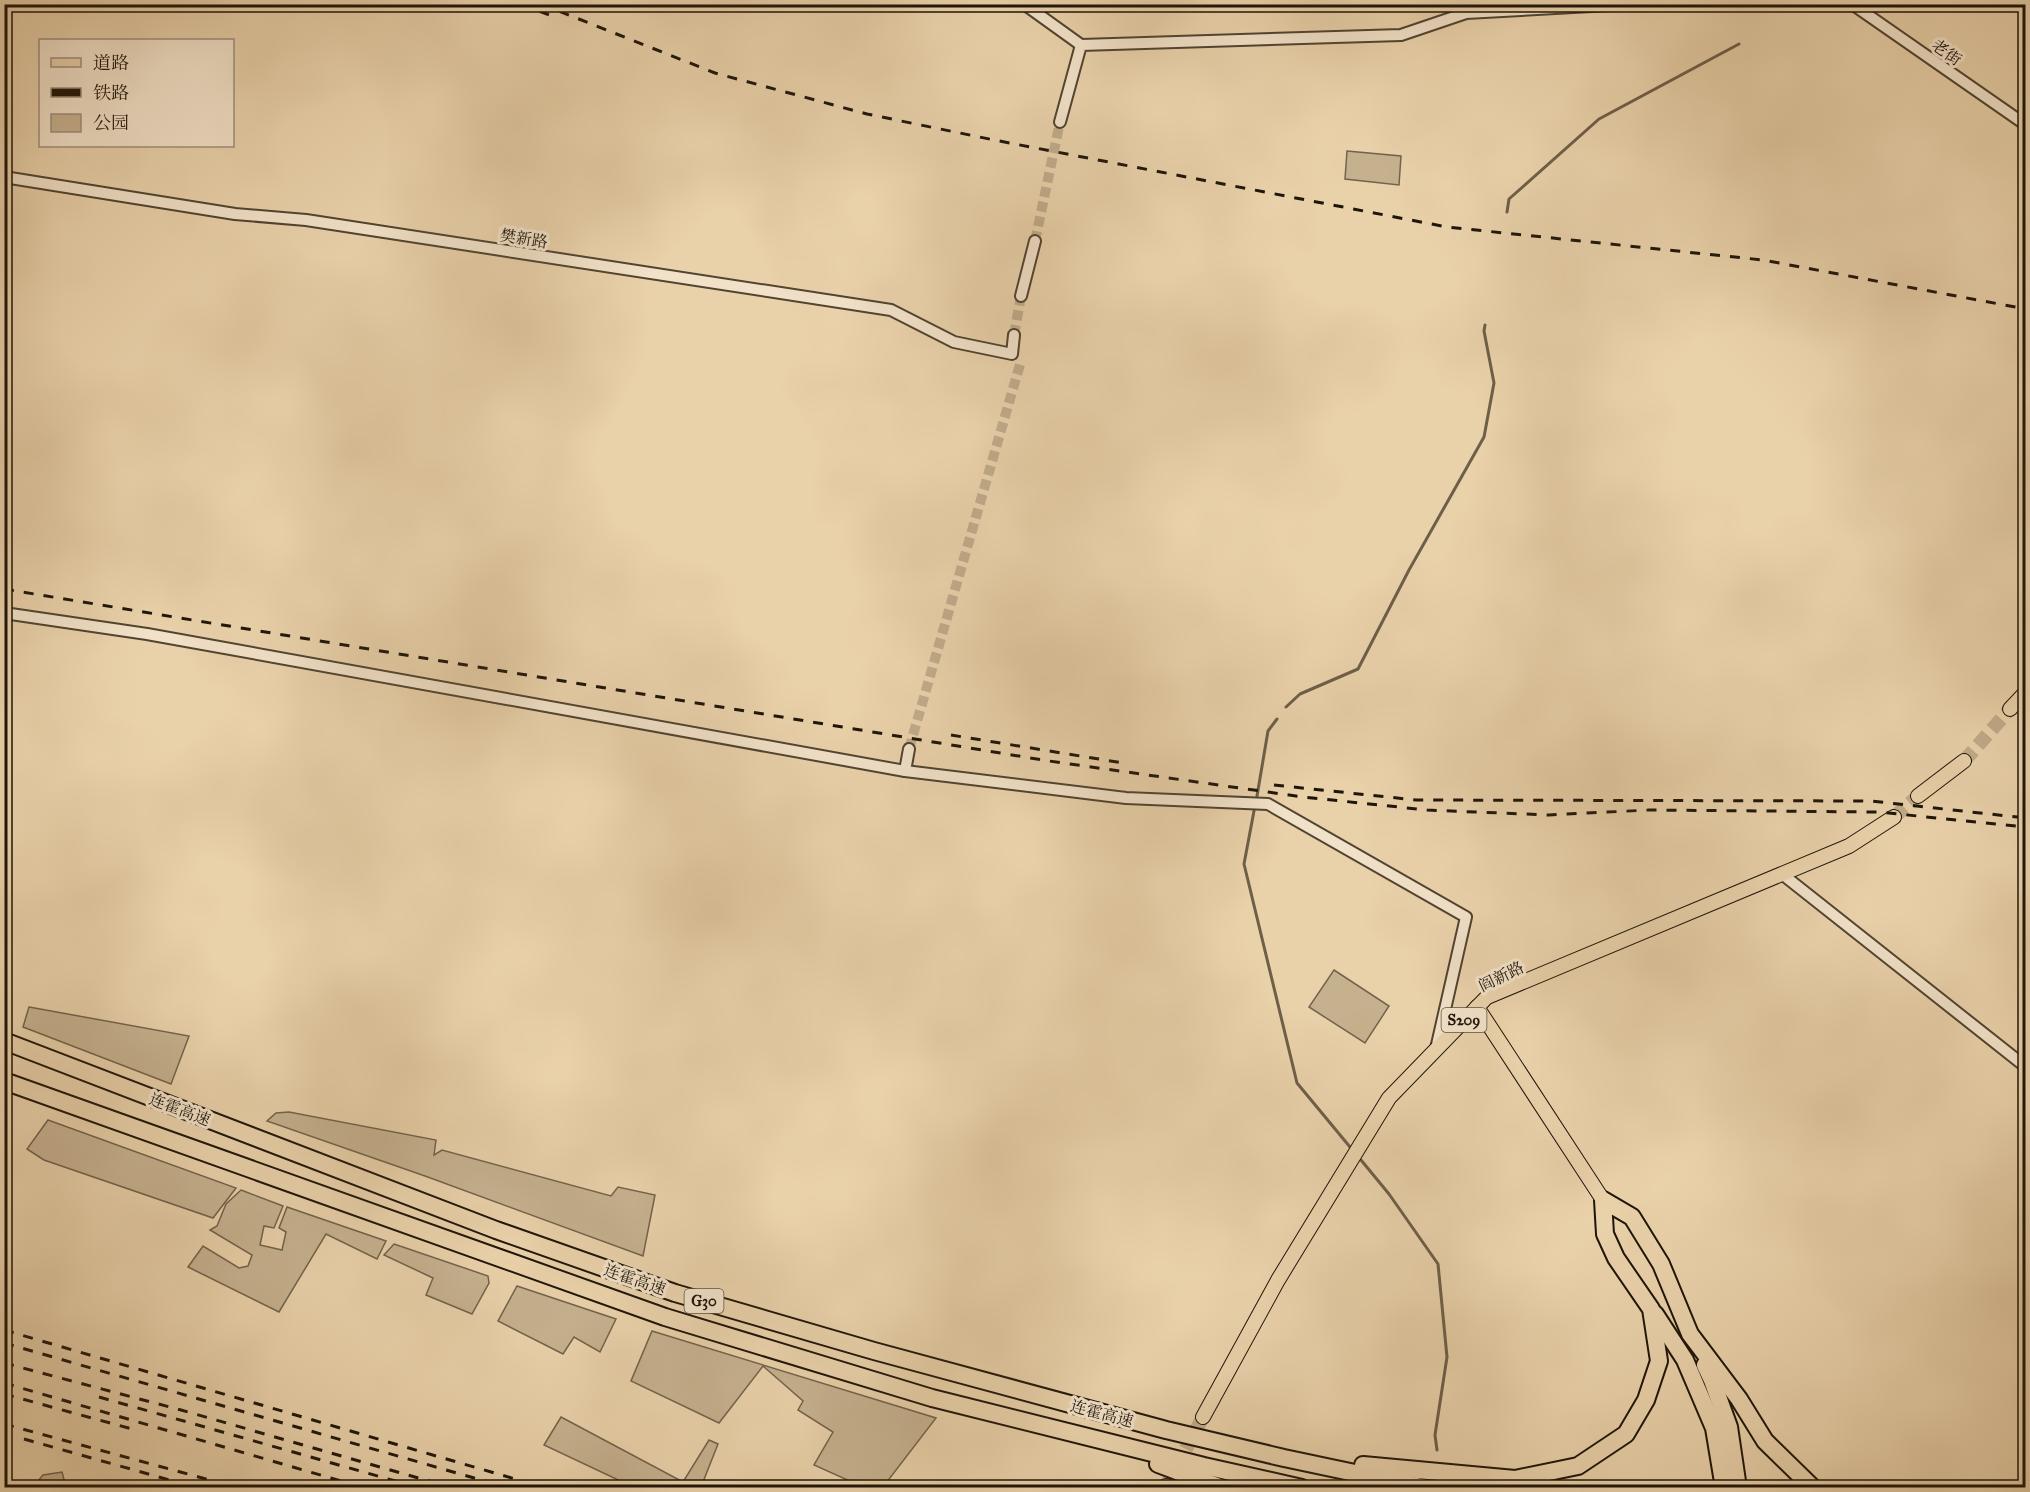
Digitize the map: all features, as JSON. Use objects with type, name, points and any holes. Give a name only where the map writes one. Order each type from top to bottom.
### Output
[{"type":"highway","name":"连霍高速","points":[[4,1041],[496,1230],[675,1293],[1062,1403],[1284,1458],[1426,1488]]},
{"type":"highway","name":"连霍高速","points":[[4,1081],[665,1317],[932,1398],[1302,1488]]},
{"type":"highway","points":[[1603,1200],[1605,1234],[1616,1258],[1685,1360],[1714,1428],[1724,1488]]},
{"type":"highway","points":[[1603,1200],[1632,1217],[1661,1264],[1712,1380],[1729,1428],[1738,1488]]},
{"type":"highway","points":[[1284,1458],[1515,1479],[1578,1466],[1626,1434],[1646,1400],[1659,1361],[1651,1309]]},
{"type":"highway","points":[[1690,1334],[1739,1399],[1765,1441],[1813,1488]]},
{"type":"highway","points":[[1078,1435],[1222,1488]]},
{"type":"main road","points":[[2010,709],[2025,692]]},
{"type":"main road","points":[[1918,796],[1964,761]]},
{"type":"main road","name":"阎新路","points":[[1203,1417],[1278,1280],[1389,1098],[1486,997],[1849,846],[1894,817]]},
{"type":"main road","points":[[1477,1007],[1603,1200]]},
{"type":"street","points":[[1024,4],[1081,45],[1401,35],[1469,9],[1628,4]]},
{"type":"street","name":"老街","points":[[1852,4],[2025,125]]},
{"type":"street","points":[[1060,122],[1081,45]]},
{"type":"street","name":"樊新路","points":[[4,177],[235,214],[306,220],[891,310],[954,342],[1017,357],[1014,335]]},
{"type":"street","points":[[1021,296],[1035,241]]},
{"type":"street","points":[[4,613],[147,634],[905,771],[1126,798],[1268,804],[1466,917],[1436,1050]]},
{"type":"street","points":[[905,771],[909,749]]},
{"type":"street","points":[[1782,874],[2025,1067]]},
{"type":"green space","points":[[1347,151],[1401,156],[1399,185],[1345,179]]},
{"type":"green space","points":[[1334,970],[1389,1006],[1365,1043],[1309,1007]]},
{"type":"green space","points":[[29,1007],[189,1036],[171,1084],[23,1027]]},
{"type":"green space","points":[[289,1112],[436,1140],[434,1155],[442,1150],[611,1196],[618,1187],[655,1195],[643,1256],[267,1121],[276,1113]]},
{"type":"green space","points":[[48,1120],[236,1188],[213,1218],[44,1160],[27,1149]]},
{"type":"green space","points":[[241,1190],[283,1206],[274,1228],[264,1226],[260,1245],[282,1250],[286,1232],[279,1228],[287,1207],[386,1241],[377,1259],[326,1234],[279,1312],[188,1267],[203,1246],[239,1268],[248,1266],[252,1255],[210,1230],[217,1226],[226,1204]]},
{"type":"green space","points":[[394,1244],[488,1276],[489,1283],[472,1314],[426,1295],[433,1278],[384,1255]]},
{"type":"green space","points":[[517,1286],[616,1319],[600,1352],[574,1337],[563,1354],[498,1321]]},
{"type":"green space","points":[[652,1331],[936,1418],[883,1487],[863,1487],[814,1465],[833,1432],[798,1410],[803,1401],[763,1366],[719,1423],[631,1381]]},
{"type":"green space","points":[[561,1417],[683,1482],[709,1440],[718,1444],[703,1482],[710,1487],[633,1487],[544,1445]]},
{"type":"green space","points":[[62,1472],[66,1487],[33,1487],[43,1475]]},
{"type":"waterway","points":[[1507,212],[1509,199],[1599,119],[1739,44]]},
{"type":"waterway","points":[[1286,707],[1300,694],[1358,669],[1409,570],[1484,437],[1494,383],[1484,331],[1485,325]]},
{"type":"waterway","points":[[1257,796],[1268,731],[1277,719]]},
{"type":"waterway","points":[[1254,811],[1244,864],[1297,1083],[1350,1147]]},
{"type":"waterway","points":[[1361,1160],[1389,1194],[1438,1264],[1447,1357],[1435,1435],[1437,1450]]},
{"type":"tunnel","points":[[1035,241],[1060,122]]},
{"type":"tunnel","points":[[1014,335],[1021,296]]},
{"type":"tunnel","points":[[909,749],[1021,361]]},
{"type":"tunnel","points":[[1964,761],[2010,709]]},
{"type":"tunnel","points":[[1894,817],[1918,796]]},
{"type":"tunnel","points":[[1166,1486],[1203,1417]]},
{"type":"railway","points":[[521,4],[549,15]]},
{"type":"railway","points":[[541,4],[715,73],[867,114],[1447,227],[1763,260],[2026,309]]},
{"type":"railway","points":[[4,589],[1049,761],[1303,797],[1427,810],[1549,815],[1649,810],[1878,812],[2026,827]]},
{"type":"railway","points":[[951,735],[1123,763]]},
{"type":"railway","points":[[1274,785],[1416,800],[1871,801],[2026,818]]},
{"type":"railway","points":[[4,1330],[546,1488]]},
{"type":"railway","points":[[4,1343],[509,1488]]},
{"type":"railway","points":[[4,1363],[181,1410],[453,1488]]},
{"type":"railway","points":[[4,1383],[365,1488]]},
{"type":"railway","points":[[4,1394],[132,1429]]},
{"type":"railway","points":[[99,1397],[420,1488]]},
{"type":"railway","points":[[4,1424],[239,1488]]},
{"type":"railway","points":[[24,1439],[198,1488]]}]
